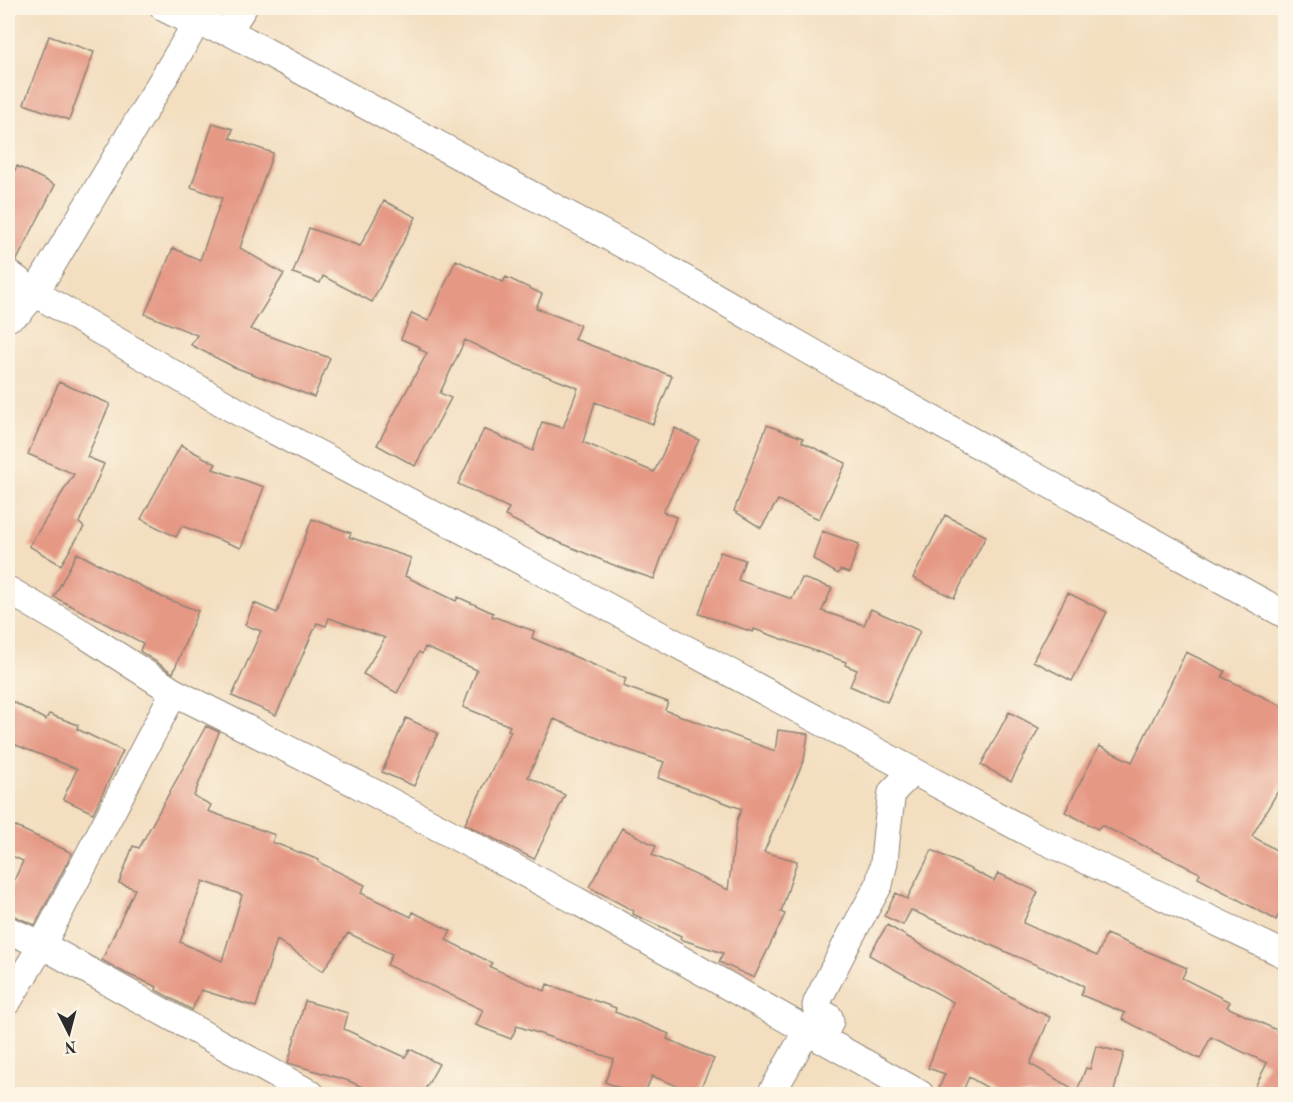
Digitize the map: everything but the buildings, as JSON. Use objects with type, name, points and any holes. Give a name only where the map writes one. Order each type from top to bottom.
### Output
[{"type":"street","points":[[164,8],[196,24],[228,31],[648,258],[855,376],[1286,615]]},
{"type":"street","points":[[228,31],[243,8]]},
{"type":"street","points":[[8,318],[20,311],[35,293],[196,24]]},
{"type":"street","points":[[8,273],[35,293],[235,410],[1033,835],[1286,955]]},
{"type":"street","points":[[8,590],[87,636],[174,692],[357,784],[567,895],[920,1095]]},
{"type":"street","points":[[8,1001],[42,945],[174,692]]},
{"type":"street","points":[[771,1095],[814,1035],[830,1021],[829,1017],[816,1006],[817,1002],[879,885],[892,792],[913,771]]},
{"type":"street","points":[[8,930],[42,945],[310,1095]]}]
